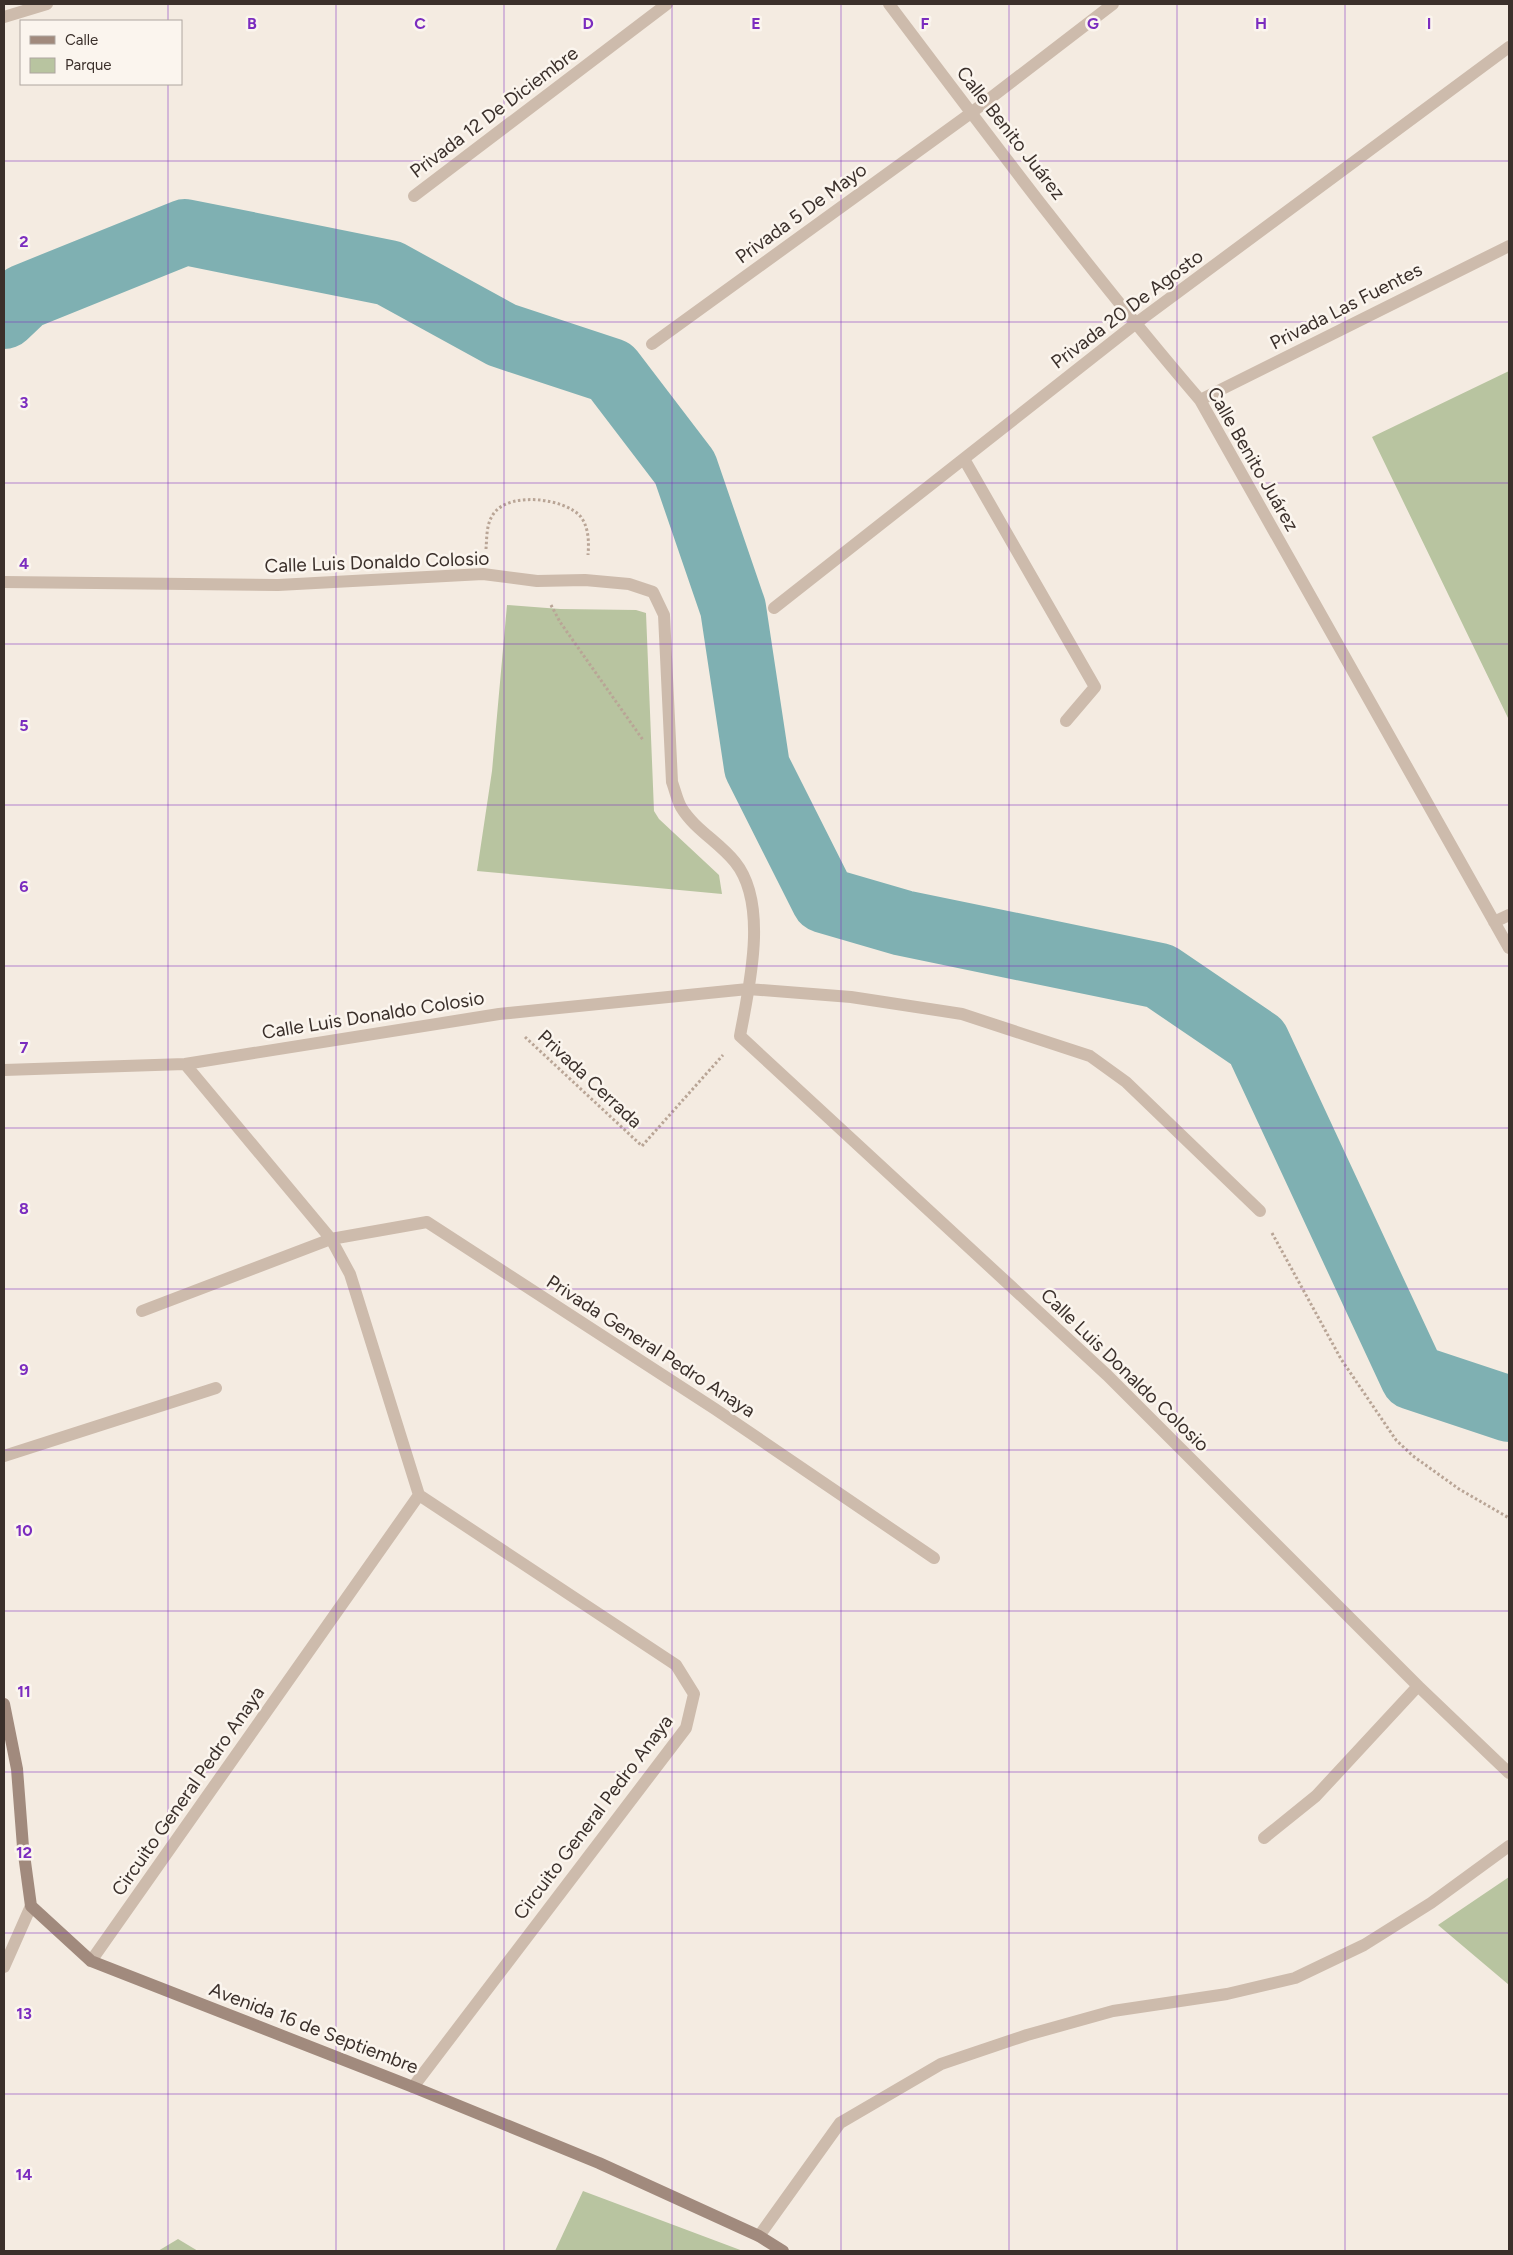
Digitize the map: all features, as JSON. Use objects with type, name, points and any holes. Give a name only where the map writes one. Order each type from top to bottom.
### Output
[{"type":"main road","points":[[4,1704],[17,1769],[23,1847],[31,1906]]},
{"type":"main road","name":"Avenida 16 de Septiembre","points":[[31,1906],[91,1961],[413,2087],[599,2163],[759,2236],[783,2251]]},
{"type":"street","points":[[4,17],[47,4]]},
{"type":"street","name":"Privada 12 De Diciembre","points":[[414,196],[667,4]]},
{"type":"street","name":"Calle Benito Juárez","points":[[889,4],[1135,324],[1200,400],[1509,948]]},
{"type":"street","name":"Privada 5 De Mayo","points":[[652,344],[971,113],[1113,4]]},
{"type":"street","name":"Privada 20 De Agosto","points":[[774,608],[1135,324],[1509,47]]},
{"type":"street","name":"Privada Las Fuentes","points":[[1200,400],[1509,246]]},
{"type":"street","points":[[964,459],[1095,687],[1066,721]]},
{"type":"street","name":"Calle Luis Donaldo Colosio","points":[[4,582],[278,585],[483,574],[537,581],[585,580],[629,584],[653,592],[664,615],[672,782],[681,807],[700,829],[735,862],[750,888],[755,922],[748,988],[740,1036],[1107,1375],[1418,1686],[1509,1774]]},
{"type":"street","points":[[1494,922],[1509,914]]},
{"type":"street","name":"Calle Luis Donaldo Colosio","points":[[4,1070],[185,1064],[499,1014],[748,988],[851,997],[962,1014],[1090,1056],[1126,1082],[1260,1211]]},
{"type":"street","points":[[185,1064],[331,1239],[350,1274],[419,1495]]},
{"type":"street","name":"Privada General Pedro Anaya","points":[[142,1311],[331,1239],[426,1222],[706,1404],[934,1558]]},
{"type":"street","points":[[4,1456],[216,1388]]},
{"type":"street","name":"Circuito General Pedro Anaya","points":[[91,1961],[419,1495],[676,1665],[694,1694],[686,1728],[413,2087]]},
{"type":"street","points":[[1264,1838],[1316,1796],[1418,1686]]},
{"type":"street","points":[[759,2236],[840,2123],[941,2064],[1027,2034],[1113,2011],[1227,1994],[1295,1978],[1364,1946],[1431,1903],[1509,1846]]},
{"type":"street","points":[[4,1967],[31,1906]]},
{"type":"path","points":[[483,574],[489,522],[495,511],[519,500],[540,500],[560,505],[581,518],[589,539],[585,580]]},
{"type":"path","points":[[537,581],[560,622],[647,745]]},
{"type":"path","name":"Privada Cerrada","points":[[499,1014],[642,1146],[740,1036]]},
{"type":"path","points":[[1260,1211],[1341,1359],[1396,1440],[1413,1456],[1459,1489],[1509,1518]]},
{"type":"green space","points":[[1509,371],[1509,720],[1372,437]]},
{"type":"green space","points":[[507,605],[560,609],[636,610],[646,613],[654,811],[659,819],[719,875],[722,894],[477,871],[492,771]]},
{"type":"green space","points":[[1509,1877],[1509,1985],[1438,1925]]},
{"type":"green space","points":[[583,2191],[743,2251],[555,2251]]},
{"type":"green space","points":[[178,2239],[198,2251],[158,2251]]},
{"type":"waterway","points":[[4,316],[24,297],[185,232],[389,273],[502,335],[611,371],[685,468],[733,608],[757,767],[824,900],[903,923],[1160,976],[1257,1042],[1413,1377],[1509,1409]]}]
